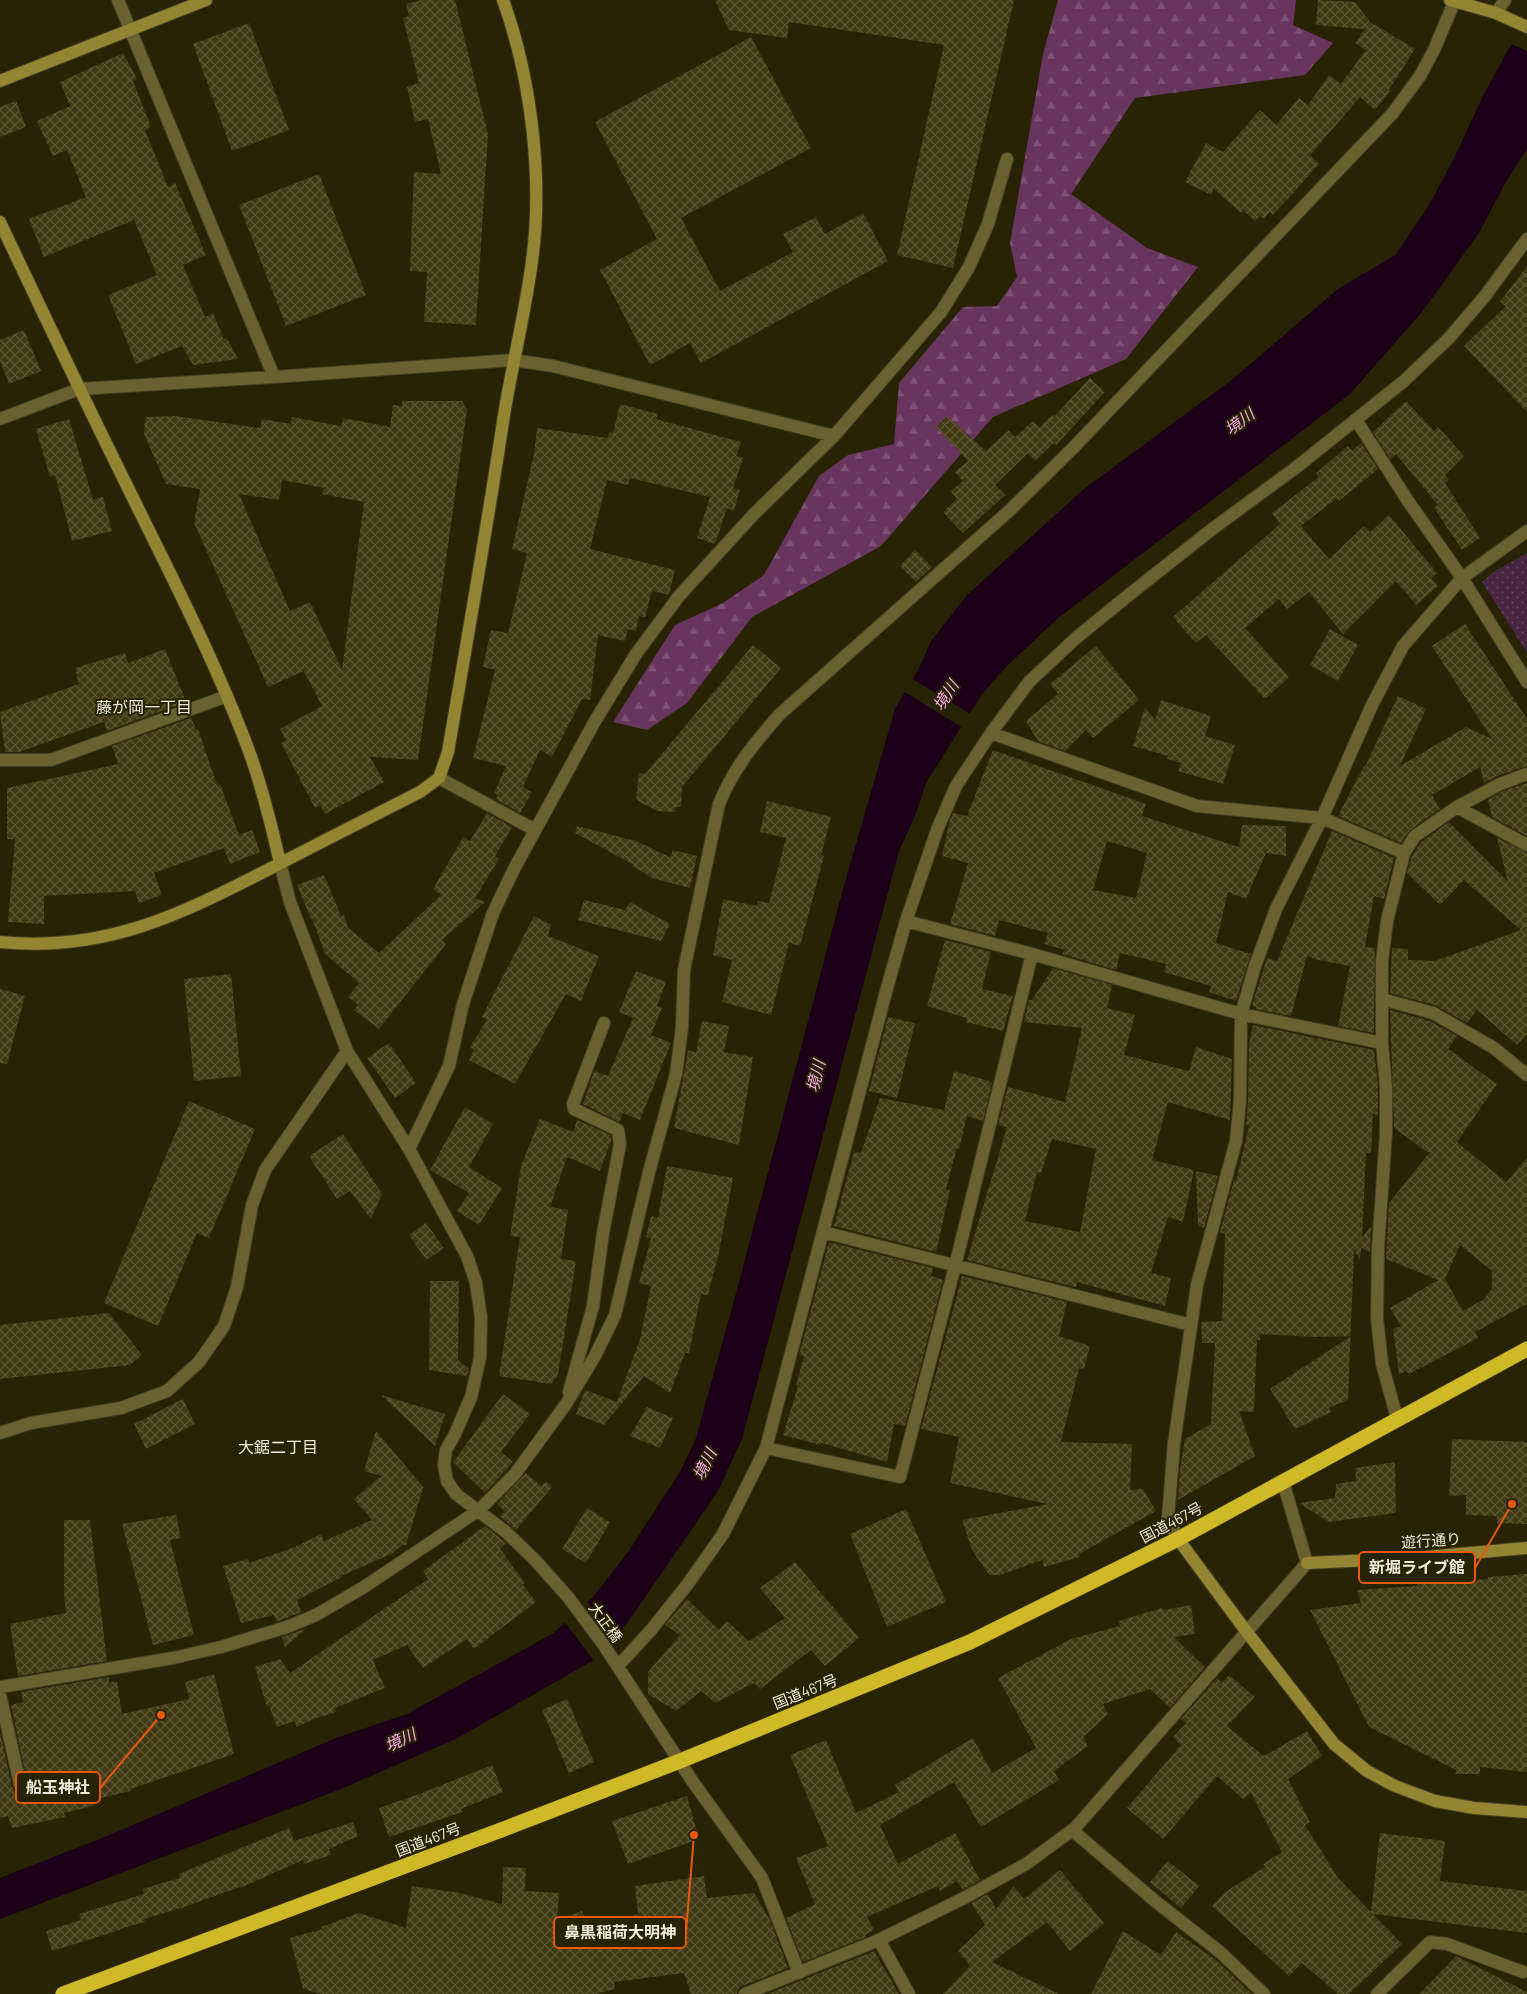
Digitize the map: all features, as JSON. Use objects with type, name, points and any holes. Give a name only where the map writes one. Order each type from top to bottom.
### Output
[{"type":"highway","name":"国道467号","points":[[63,1994],[680,1761],[970,1642],[1178,1539],[1397,1418],[1527,1349]]},
{"type":"street","points":[[118,0],[274,377]]},
{"type":"street","points":[[0,81],[206,0]]},
{"type":"street","points":[[0,942],[46,944],[96,939],[122,933],[173,916],[420,792],[440,778],[448,752],[513,360],[531,268],[535,219],[535,183],[530,102],[521,61],[503,0]]},
{"type":"street","points":[[0,1687],[173,1658],[221,1647],[316,1615],[364,1588],[479,1510],[515,1474],[566,1404],[595,1356],[614,1315],[649,1172],[676,1074],[682,1028],[684,970],[715,823],[725,788],[741,762],[780,714],[953,562],[1073,448],[1392,114],[1420,76],[1434,50],[1453,0],[1501,15],[1527,27]]},
{"type":"street","points":[[1501,15],[1505,0]]},
{"type":"street","points":[[410,1149],[449,1066],[463,1004],[492,913],[595,721],[636,654],[679,596],[754,514],[834,436],[940,312],[970,267],[988,224],[1007,159]]},
{"type":"street","points":[[0,222],[79,389],[196,626],[227,696],[247,744],[269,816],[280,863]]},
{"type":"street","points":[[618,1666],[651,1630],[723,1534],[766,1448],[906,921],[937,830],[956,786],[990,733],[1029,682],[1076,638],[1404,381],[1449,338],[1485,296],[1527,238]]},
{"type":"street","points":[[0,419],[79,389],[513,360],[552,366],[834,436]]},
{"type":"street","points":[[1356,420],[1408,501],[1462,578],[1527,682]]},
{"type":"street","points":[[1527,531],[1462,578],[1403,646],[1372,705],[1322,818],[1276,909],[1255,966],[1241,1014],[1240,1101],[1236,1141],[1197,1285],[1174,1443],[1168,1518],[1178,1539],[1246,1631],[1334,1744],[1367,1771],[1395,1786],[1435,1801],[1474,1808],[1527,1812]]},
{"type":"street","points":[[0,760],[51,760],[227,696]]},
{"type":"street","points":[[990,733],[1197,806],[1322,818],[1404,853]]},
{"type":"street","points":[[1397,1418],[1382,1364],[1377,1318],[1378,1248],[1386,1132],[1386,1086],[1382,1042],[1382,962],[1387,921],[1404,853],[1414,836],[1457,807],[1500,784],[1527,774]]},
{"type":"street","points":[[440,778],[535,830]]},
{"type":"street","points":[[1457,807],[1527,844]]},
{"type":"street","name":"大正橋","points":[[280,863],[290,902],[347,1050],[410,1149],[467,1256],[476,1283],[481,1317],[480,1358],[471,1397],[456,1434],[446,1450],[444,1465],[447,1481],[456,1494],[506,1532],[568,1597],[618,1666],[680,1761],[762,1878],[799,1973]]},
{"type":"street","points":[[906,921],[1032,954],[1241,1014],[1382,1042]]},
{"type":"street","points":[[766,1448],[900,1477],[955,1266],[1032,954]]},
{"type":"street","points":[[1382,999],[1433,1013],[1494,1048],[1527,1075]]},
{"type":"street","points":[[566,1404],[593,1306],[603,1233],[620,1144],[618,1130],[574,1109],[573,1104],[604,1023]]},
{"type":"street","points":[[0,1432],[31,1423],[121,1408],[167,1391],[199,1362],[224,1326],[238,1287],[252,1205],[265,1170],[347,1050]]},
{"type":"street","points":[[823,1232],[1191,1325]]},
{"type":"street","points":[[745,1994],[879,1940],[964,1898],[1026,1864],[1072,1830],[1141,1754],[1307,1563],[1283,1482]]},
{"type":"street","name":"遊行通り","points":[[1307,1563],[1414,1558],[1527,1548]]},
{"type":"street","points":[[0,1695],[20,1784]]},
{"type":"street","points":[[1072,1830],[1134,1884],[1220,1952],[1264,1994]]},
{"type":"street","points":[[879,1940],[908,1994]]},
{"type":"street","points":[[1377,1994],[1430,1942],[1447,1944],[1523,1972]]},
{"type":"green space","points":[[1058,0],[1296,0],[1293,25],[1333,43],[1305,75],[1135,98],[1071,194],[1147,248],[1198,267],[1126,359],[993,417],[881,546],[752,617],[687,703],[647,730],[613,722],[675,625],[723,603],[764,575],[819,476],[848,455],[894,444],[899,383],[963,307],[997,306],[1017,277],[1010,243],[1043,54]]},
{"type":"shaded area","points":[[1527,553],[1527,653],[1482,582],[1495,571]]},
{"type":"water","name":"境川","points":[[1527,16],[1527,149],[1504,185],[1479,233],[1422,312],[1350,394],[1057,619],[1006,667],[982,694],[926,783],[915,816],[899,851],[742,1439],[718,1491],[626,1625],[597,1658],[458,1738],[341,1789],[0,1919],[0,1878],[107,1836],[336,1738],[407,1714],[552,1634],[593,1597],[628,1552],[680,1472],[695,1441],[843,889],[895,709],[919,668],[931,641],[968,594],[1084,489],[1233,379],[1338,289],[1395,255],[1428,207],[1454,158],[1485,92]]},
{"type":"pier","points":[[1527,14],[1527,51],[1509,43]]},
{"type":"pier","points":[[911,678],[972,715],[963,728],[903,691]]},
{"type":"pier","points":[[586,1600],[616,1640],[595,1662],[563,1620]]},
{"type":"building","points":[[421,0],[455,0],[488,134],[476,325],[424,322],[427,272],[410,271],[414,172],[441,174],[428,119],[415,122],[407,87],[419,83],[403,18],[409,16],[406,4]]},
{"type":"building","points":[[715,0],[1014,0],[953,268],[897,255],[944,45],[789,22],[787,38],[729,30]]},
{"type":"building","points":[[1318,0],[1355,2],[1370,22],[1415,49],[1390,91],[1375,110],[1360,97],[1310,155],[1319,164],[1273,215],[1270,212],[1264,219],[1260,216],[1255,221],[1243,210],[1241,213],[1214,189],[1211,195],[1185,182],[1206,143],[1223,152],[1260,110],[1276,125],[1299,98],[1308,105],[1329,75],[1341,84],[1366,50],[1355,43],[1365,29],[1316,25]]},
{"type":"building","points":[[249,23],[289,130],[232,151],[193,44]]},
{"type":"building","points":[[751,37],[811,148],[681,218],[720,291],[793,252],[783,234],[816,217],[825,234],[863,213],[888,261],[701,363],[690,343],[650,365],[600,270],[657,239],[595,122]]},
{"type":"building","points":[[123,53],[137,79],[133,81],[151,127],[145,130],[168,187],[175,183],[206,255],[183,265],[205,317],[213,313],[224,339],[227,338],[238,359],[193,365],[182,346],[136,364],[108,295],[157,275],[134,220],[44,257],[29,219],[86,197],[67,150],[53,156],[37,121],[70,106],[60,82]]},
{"type":"building","points":[[16,101],[26,127],[0,137],[0,107]]},
{"type":"building","points":[[319,174],[366,295],[286,326],[239,205]]},
{"type":"building","points":[[1527,266],[1527,412],[1464,346],[1506,306],[1500,302]]},
{"type":"building","points":[[24,330],[41,371],[9,384],[0,361],[0,340]]},
{"type":"building","points":[[1090,378],[1105,392],[1056,445],[1054,443],[1035,461],[1028,453],[995,485],[1005,495],[963,533],[943,512],[957,499],[951,491],[963,481],[955,472],[968,461],[936,427],[947,416],[986,451],[1009,430],[1015,437],[1033,421],[1039,428],[1052,415],[1054,417]]},
{"type":"building","points":[[402,401],[462,401],[467,410],[418,760],[370,757],[384,782],[325,814],[320,805],[315,808],[281,743],[286,740],[280,729],[322,706],[304,671],[268,687],[194,523],[200,489],[166,484],[144,434],[145,417],[175,416],[260,428],[262,419],[291,424],[292,417],[341,426],[343,418],[390,427],[393,405],[402,406]],"holes":[[[282,480],[324,488],[322,494],[364,502],[342,670],[310,602],[290,611],[239,494],[279,500]]]},
{"type":"building","points":[[1406,401],[1434,431],[1438,427],[1464,456],[1445,475],[1449,480],[1445,483],[1480,538],[1462,550],[1434,508],[1438,505],[1396,454],[1390,459],[1373,432]]},
{"type":"building","points":[[620,404],[658,414],[656,419],[741,442],[736,456],[743,458],[733,488],[740,490],[734,511],[727,508],[715,544],[697,538],[710,497],[630,478],[628,485],[607,480],[590,549],[675,570],[669,595],[652,591],[645,617],[639,616],[636,631],[628,629],[625,641],[598,635],[590,700],[582,699],[552,757],[540,750],[523,787],[532,792],[520,813],[496,799],[498,795],[494,793],[506,766],[473,758],[495,670],[483,667],[491,630],[508,633],[527,553],[512,549],[534,454],[537,428],[608,438],[609,432],[613,433]]},
{"type":"building","points":[[69,419],[93,500],[103,497],[112,531],[72,541],[55,475],[50,477],[36,429]]},
{"type":"building","points":[[1361,443],[1378,469],[1339,501],[1337,498],[1301,526],[1329,559],[1364,526],[1370,532],[1389,515],[1437,573],[1431,578],[1438,586],[1416,605],[1396,581],[1343,634],[1309,592],[1287,609],[1279,599],[1245,628],[1289,677],[1265,699],[1206,635],[1196,643],[1173,617],[1280,524],[1272,513],[1319,477],[1316,473],[1348,446],[1352,451]]},
{"type":"building","points":[[915,550],[932,567],[916,582],[900,566]]},
{"type":"building","points":[[1465,624],[1527,719],[1527,766],[1497,776],[1484,783],[1480,767],[1432,795],[1440,809],[1410,830],[1401,843],[1338,816],[1365,767],[1398,696],[1426,709],[1400,766],[1466,727],[1492,739],[1432,646]]},
{"type":"building","points":[[1330,629],[1358,645],[1338,681],[1310,665]]},
{"type":"building","points":[[753,645],[781,668],[682,787],[681,807],[676,807],[675,812],[657,811],[636,800],[639,773],[645,774]]},
{"type":"building","points":[[1096,646],[1139,700],[1093,738],[1086,730],[1065,751],[1038,741],[1026,721],[1058,694],[1050,684]]},
{"type":"building","points":[[165,649],[186,702],[107,731],[104,722],[19,752],[5,752],[0,712],[79,684],[75,668],[125,653],[128,663]]},
{"type":"building","points":[[1161,700],[1211,716],[1205,736],[1235,745],[1223,784],[1178,771],[1181,763],[1167,759],[1168,756],[1133,746],[1145,707],[1155,720]]},
{"type":"building","points":[[191,718],[196,729],[198,729],[217,785],[220,784],[239,835],[252,830],[260,852],[230,864],[224,848],[154,873],[162,895],[139,903],[135,891],[44,896],[44,924],[8,922],[15,839],[7,839],[7,788],[118,764],[112,746]]},
{"type":"building","points":[[993,750],[1146,804],[1142,816],[1239,847],[1242,825],[1286,826],[1286,856],[1266,853],[1246,899],[1228,892],[1216,943],[1251,954],[1236,1001],[1209,992],[1211,986],[1164,972],[1166,964],[1120,953],[1116,970],[1062,954],[1065,950],[1044,944],[1048,933],[999,920],[995,936],[950,924],[968,863],[942,856],[953,813],[967,816]],"holes":[[[1107,841],[1147,853],[1136,898],[1093,890]]]},
{"type":"building","points":[[1527,783],[1527,836],[1492,817],[1488,800],[1503,791]]},
{"type":"building","points":[[767,801],[831,817],[821,855],[824,856],[800,946],[789,943],[771,1015],[722,1002],[732,960],[713,955],[723,899],[757,906],[758,901],[769,903],[786,838],[760,832]]},
{"type":"building","points":[[487,813],[512,827],[495,856],[499,859],[475,898],[485,902],[442,940],[446,944],[379,1029],[354,1010],[358,1005],[348,997],[359,983],[325,954],[297,885],[324,875],[341,916],[344,915],[348,928],[379,953],[441,895],[433,889],[463,837],[470,841]]},
{"type":"building","points":[[1449,822],[1508,882],[1497,838],[1527,853],[1527,1034],[1517,1045],[1477,1010],[1467,1023],[1435,1005],[1390,993],[1392,948],[1408,949],[1408,960],[1435,961],[1521,930],[1464,880],[1440,905],[1407,873],[1412,856],[1421,842]]},
{"type":"building","points":[[577,826],[636,841],[670,857],[673,850],[697,856],[690,888],[652,878],[634,865],[575,833]]},
{"type":"building","points":[[1332,831],[1394,858],[1384,899],[1374,896],[1365,947],[1375,948],[1374,1033],[1338,1026],[1350,966],[1307,956],[1291,1016],[1256,1009],[1252,1005],[1267,958],[1277,961]]},
{"type":"building","points":[[584,900],[625,910],[630,902],[670,924],[661,941],[578,920]]},
{"type":"building","points":[[534,916],[551,925],[548,936],[599,956],[581,1001],[566,994],[515,1084],[469,1060],[474,1050],[470,1047],[487,1020],[482,1017]]},
{"type":"building","points":[[945,940],[991,952],[982,989],[1013,996],[1003,1031],[966,1022],[967,1018],[927,1006]]},
{"type":"building","points":[[1053,968],[1112,985],[1107,1008],[1135,1015],[1124,1055],[1189,1071],[1196,1047],[1232,1059],[1230,1120],[1168,1102],[1152,1160],[1194,1170],[1183,1222],[1168,1217],[1151,1273],[1171,1278],[1165,1306],[1077,1282],[1076,1287],[1071,1286],[967,1260],[1007,1127],[998,1125],[1008,1087],[1065,1102],[1082,1028],[1024,1022],[1029,1000],[1032,1000]],"holes":[[[1052,1139],[1096,1149],[1080,1232],[1025,1221],[1037,1172],[1041,1173]]]},
{"type":"building","points":[[636,971],[666,982],[657,1006],[662,1008],[651,1035],[671,1043],[640,1120],[623,1113],[619,1122],[583,1104],[594,1071],[608,1076],[633,1018],[619,1012]]},
{"type":"building","points":[[231,974],[241,1076],[194,1081],[184,979]]},
{"type":"building","points":[[0,989],[25,996],[7,1064],[0,1063]]},
{"type":"building","points":[[1390,1010],[1430,1021],[1457,1036],[1448,1049],[1497,1084],[1457,1142],[1506,1182],[1527,1158],[1527,1304],[1475,1332],[1478,1338],[1409,1374],[1406,1371],[1399,1374],[1393,1329],[1401,1326],[1390,1308],[1438,1280],[1386,1259],[1389,1203],[1430,1152],[1427,1152],[1394,1128]],"holes":[[[1460,1245],[1492,1271],[1492,1289],[1484,1299],[1463,1311],[1445,1279]]]},
{"type":"building","points":[[888,1017],[915,1023],[897,1098],[869,1091]]},
{"type":"building","points":[[702,1021],[729,1026],[724,1052],[753,1057],[739,1145],[674,1128],[688,1050],[696,1053]]},
{"type":"building","points":[[1253,1025],[1374,1050],[1378,1087],[1378,1116],[1373,1113],[1371,1153],[1366,1153],[1362,1238],[1371,1226],[1370,1252],[1361,1248],[1360,1260],[1354,1250],[1351,1336],[1316,1337],[1260,1334],[1260,1340],[1257,1340],[1254,1412],[1239,1411],[1255,1456],[1178,1500],[1180,1469],[1185,1439],[1211,1424],[1215,1343],[1202,1343],[1201,1322],[1222,1321],[1225,1234],[1220,1232],[1234,1180],[1236,1181],[1249,1126],[1246,1125],[1249,1044]]},
{"type":"building","points":[[389,1043],[416,1083],[395,1098],[367,1058]]},
{"type":"building","points":[[954,1071],[992,1083],[983,1121],[967,1116],[946,1189],[950,1190],[936,1252],[834,1226],[854,1152],[861,1153],[880,1098],[944,1110]]},
{"type":"building","points":[[189,1101],[255,1129],[209,1238],[197,1233],[158,1326],[104,1303]]},
{"type":"building","points":[[465,1107],[493,1124],[469,1167],[502,1188],[479,1225],[457,1211],[469,1193],[430,1170]]},
{"type":"building","points":[[540,1119],[573,1132],[577,1120],[611,1135],[611,1141],[600,1171],[567,1157],[550,1207],[568,1210],[561,1259],[576,1261],[558,1375],[551,1384],[499,1376],[520,1237],[510,1236],[521,1166]]},
{"type":"building","points":[[343,1134],[382,1194],[371,1219],[350,1191],[337,1199],[309,1156]]},
{"type":"building","points":[[667,1166],[733,1178],[719,1252],[708,1295],[701,1294],[689,1353],[685,1353],[670,1393],[644,1376],[604,1425],[576,1414],[585,1390],[617,1402],[640,1339],[651,1286],[639,1283],[651,1238],[646,1237],[651,1216],[658,1218]]},
{"type":"building","points":[[1196,1171],[1218,1176],[1204,1228],[1198,1226]]},
{"type":"building","points":[[426,1223],[444,1248],[426,1260],[409,1235]]},
{"type":"building","points":[[829,1242],[933,1268],[931,1276],[943,1280],[905,1426],[894,1424],[887,1462],[822,1443],[821,1445],[783,1435],[798,1386],[796,1385],[804,1356],[799,1355]]},
{"type":"building","points":[[962,1276],[1067,1302],[1059,1336],[1090,1346],[1084,1369],[1079,1368],[1061,1442],[1132,1444],[1130,1490],[1143,1489],[1156,1511],[1079,1554],[1080,1557],[1044,1567],[1042,1560],[1000,1575],[989,1575],[972,1550],[962,1520],[1048,1504],[950,1483],[959,1437],[921,1429]]},
{"type":"building","points":[[430,1281],[459,1281],[458,1360],[469,1369],[467,1376],[429,1370]]},
{"type":"building","points":[[109,1313],[142,1355],[130,1365],[0,1379],[0,1325]]},
{"type":"building","points":[[1351,1336],[1348,1400],[1329,1408],[1331,1412],[1295,1429],[1270,1389]]},
{"type":"building","points":[[503,1394],[530,1414],[501,1452],[513,1462],[485,1493],[453,1462]]},
{"type":"building","points":[[381,1395],[445,1414],[435,1446]]},
{"type":"building","points":[[183,1399],[195,1424],[146,1449],[134,1424]]},
{"type":"building","points":[[647,1407],[673,1418],[660,1448],[630,1436]]},
{"type":"building","points":[[376,1431],[425,1489],[423,1488],[406,1545],[402,1545],[393,1553],[341,1576],[297,1600],[301,1612],[276,1622],[274,1615],[241,1623],[223,1566],[248,1559],[249,1563],[295,1547],[321,1534],[324,1541],[372,1520],[354,1499],[381,1476],[364,1471]]},
{"type":"building","points":[[1452,1439],[1527,1442],[1527,1524],[1497,1523],[1497,1516],[1466,1515],[1466,1495],[1449,1496]]},
{"type":"building","points":[[1395,1462],[1396,1513],[1329,1522],[1299,1503],[1335,1498],[1336,1484],[1356,1481],[1355,1468]]},
{"type":"building","points":[[526,1473],[541,1486],[546,1482],[552,1487],[516,1530],[499,1516],[505,1512],[497,1504]]},
{"type":"building","points":[[587,1508],[610,1522],[586,1563],[562,1549]]},
{"type":"building","points":[[906,1509],[946,1602],[887,1627],[850,1534]]},
{"type":"building","points":[[176,1515],[181,1538],[170,1540],[194,1635],[153,1645],[122,1524]]},
{"type":"building","points":[[64,1520],[90,1520],[107,1661],[18,1676],[10,1624],[66,1613],[64,1593]]},
{"type":"building","points":[[485,1526],[506,1543],[500,1549],[525,1583],[523,1585],[536,1602],[474,1649],[467,1639],[423,1668],[407,1645],[373,1660],[385,1688],[335,1708],[336,1712],[311,1720],[297,1727],[294,1721],[277,1727],[269,1706],[267,1707],[255,1667],[280,1659],[290,1673],[428,1579],[423,1571]]},
{"type":"building","points":[[795,1562],[859,1638],[825,1666],[811,1650],[760,1689],[754,1683],[715,1703],[701,1691],[676,1711],[648,1694],[648,1672],[680,1635],[665,1625],[687,1599],[719,1630],[727,1621],[749,1641],[785,1618],[760,1588]]},
{"type":"building","points":[[1527,1574],[1527,1772],[1480,1767],[1480,1774],[1455,1774],[1456,1770],[1369,1727],[1310,1610],[1361,1603],[1357,1590],[1417,1586],[1417,1584]]},
{"type":"building","points":[[1191,1605],[1195,1634],[1174,1637],[1205,1667],[1170,1708],[1150,1689],[1103,1704],[1108,1714],[1083,1737],[1088,1746],[1054,1771],[1059,1780],[981,1827],[954,1782],[880,1825],[898,1864],[955,1833],[980,1880],[963,1890],[957,1881],[940,1891],[938,1886],[867,1917],[874,1930],[865,1935],[866,1937],[803,1962],[786,1918],[815,1904],[796,1858],[828,1846],[790,1755],[826,1740],[856,1813],[899,1792],[895,1785],[973,1738],[992,1773],[1036,1748],[998,1678],[1071,1639],[1120,1626],[1119,1621],[1162,1608],[1163,1610]]},
{"type":"building","points":[[307,1628],[285,1647],[282,1637]]},
{"type":"building","points":[[214,1674],[234,1754],[130,1789],[131,1791],[92,1800],[93,1806],[64,1813],[65,1817],[12,1828],[8,1816],[0,1818],[0,1732],[14,1790],[21,1792],[28,1786],[11,1705],[23,1702],[21,1692],[109,1677],[109,1683],[117,1681],[122,1714],[189,1699],[185,1682]]},
{"type":"building","points":[[1229,1675],[1255,1697],[1227,1726],[1264,1756],[1307,1731],[1322,1756],[1288,1779],[1310,1822],[1305,1825],[1338,1878],[1371,1912],[1380,1833],[1445,1841],[1440,1881],[1527,1891],[1527,1933],[1373,1914],[1402,1944],[1349,1994],[1338,1994],[1302,1963],[1289,1976],[1212,1906],[1225,1892],[1265,1867],[1263,1864],[1282,1852],[1251,1793],[1243,1799],[1217,1776],[1163,1839],[1127,1808],[1181,1745],[1173,1737],[1186,1723],[1181,1719],[1217,1678],[1222,1683]]},
{"type":"building","points":[[567,1699],[594,1762],[569,1773],[542,1710]]},
{"type":"building","points":[[492,1765],[503,1792],[461,1809],[462,1812],[389,1837],[379,1808]]},
{"type":"building","points":[[687,1796],[699,1839],[628,1864],[612,1821]]},
{"type":"building","points":[[353,1822],[358,1836],[329,1849],[331,1855],[304,1864],[303,1860],[240,1888],[144,1919],[145,1922],[52,1951],[46,1931],[81,1920],[79,1914],[144,1894],[142,1889],[180,1878],[179,1874],[289,1828],[294,1841]]},
{"type":"building","points":[[1168,1861],[1199,1886],[1181,1908],[1150,1882]]},
{"type":"building","points":[[503,1867],[526,1868],[525,1891],[559,1893],[557,1920],[582,1911],[590,1931],[638,1914],[635,1886],[704,1876],[707,1898],[754,1893],[770,1920],[788,1968],[742,1986],[738,1989],[737,1994],[691,1994],[684,1973],[614,1982],[615,1989],[596,1994],[320,1994],[303,1989],[290,1938],[322,1929],[321,1927],[359,1913],[406,1928],[412,1886],[460,1893],[502,1904]]},
{"type":"building","points":[[1060,1870],[1104,1923],[1070,1951],[1047,1922],[992,1962],[1059,1994],[943,1994],[970,1966],[958,1951],[985,1925],[971,1903],[988,1894],[996,1909],[1014,1886],[1024,1899]]},
{"type":"building","points":[[1123,1931],[1161,1955],[1176,1932],[1216,1960],[1252,1994],[1091,1994]]},
{"type":"building","points":[[874,1951],[899,1994],[767,1994],[802,1980]]},
{"type":"building","points":[[1456,1956],[1527,1992],[1527,1994],[1419,1994]]},
{"type":"place","name":"新堀ライブ館","points":[[1512,1504]]},
{"type":"place","name":"船玉神社","points":[[161,1715]]},
{"type":"place","name":"鼻黒稲荷大明神","points":[[694,1835]]},
{"type":"district","name":"藤が岡一丁目","points":[[144,706]]},
{"type":"district","name":"大鋸二丁目","points":[[278,1446]]}]
